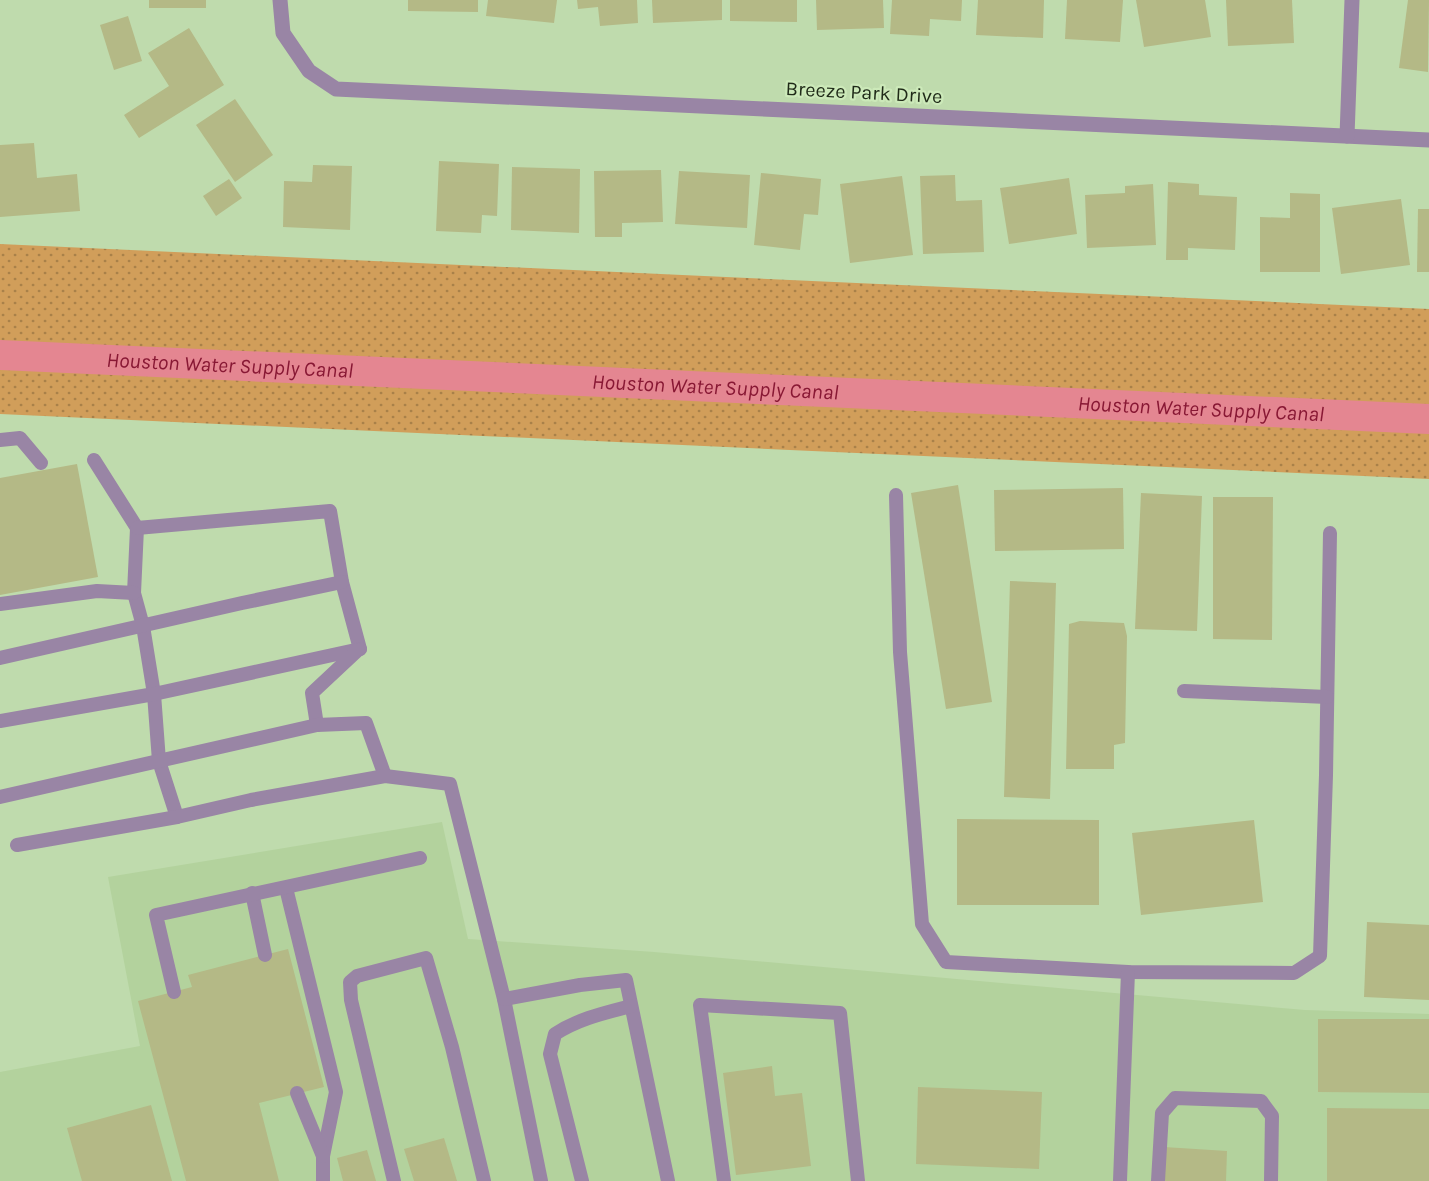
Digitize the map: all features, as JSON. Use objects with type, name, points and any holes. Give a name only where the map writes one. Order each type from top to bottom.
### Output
[{"type":"street","name":"Breeze Park Drive","points":[[280,0],[283,33],[309,72],[336,89],[1429,140]]},
{"type":"street","points":[[1347,136],[1352,0]]},
{"type":"lane","points":[[0,440],[20,438],[41,464]]},
{"type":"lane","points":[[94,460],[137,528],[134,593],[143,626],[154,694],[159,761],[177,817]]},
{"type":"lane","points":[[896,495],[900,652],[922,924],[946,962],[1128,972],[1294,973],[1320,956],[1330,533]]},
{"type":"lane","points":[[137,528],[330,511],[342,582],[360,649]]},
{"type":"lane","points":[[0,658],[342,582]]},
{"type":"lane","points":[[0,604],[97,591],[134,593]]},
{"type":"lane","points":[[0,721],[154,694],[360,649]]},
{"type":"lane","points":[[317,725],[312,693],[360,649]]},
{"type":"lane","points":[[1184,691],[1327,697]]},
{"type":"lane","points":[[0,797],[317,725],[366,723],[385,776]]},
{"type":"lane","points":[[17,845],[177,817],[251,800],[385,776],[450,784],[504,999],[541,1181]]},
{"type":"lane","points":[[174,992],[156,915],[420,858]]},
{"type":"lane","points":[[286,888],[336,1092],[323,1156],[322,1181]]},
{"type":"lane","points":[[252,893],[265,955]]},
{"type":"lane","points":[[394,1181],[351,1000],[350,982],[357,976],[426,958],[452,1047],[484,1181]]},
{"type":"lane","points":[[1120,1181],[1128,972]]},
{"type":"lane","points":[[504,999],[626,980],[669,1181]]},
{"type":"lane","points":[[582,1181],[550,1054],[555,1034],[591,1017],[631,1005]]},
{"type":"lane","points":[[724,1181],[700,1005],[840,1013],[858,1181]]},
{"type":"lane","points":[[297,1093],[323,1156]]},
{"type":"lane","points":[[1158,1181],[1162,1113],[1175,1098],[1261,1101],[1272,1116],[1271,1181]]},
{"type":"shaded area","points":[[0,244],[1429,309],[1429,479],[0,414]]},
{"type":"shaded area","points":[[442,822],[468,939],[654,952],[1305,1010],[1429,1014],[1429,1181],[0,1181],[0,1072],[140,1046],[108,877]]},
{"type":"building","points":[[149,0],[206,0],[206,8],[149,8]]},
{"type":"building","points":[[408,0],[478,0],[478,12],[408,11]]},
{"type":"building","points":[[488,0],[557,0],[554,23],[486,16]]},
{"type":"building","points":[[577,0],[637,0],[638,23],[600,26],[598,7],[578,9]]},
{"type":"building","points":[[652,0],[722,0],[722,20],[653,23]]},
{"type":"building","points":[[730,0],[797,0],[797,22],[730,21]]},
{"type":"building","points":[[816,0],[883,0],[884,28],[817,30]]},
{"type":"building","points":[[892,0],[962,0],[961,21],[930,19],[929,36],[890,34]]},
{"type":"building","points":[[978,0],[1044,0],[1043,38],[976,35]]},
{"type":"building","points":[[1067,0],[1123,0],[1120,42],[1065,39]]},
{"type":"building","points":[[1136,0],[1205,0],[1211,37],[1144,47]]},
{"type":"building","points":[[1226,0],[1292,0],[1294,43],[1228,46]]},
{"type":"building","points":[[1408,0],[1429,0],[1428,72],[1399,68]]},
{"type":"building","points":[[128,16],[142,61],[114,70],[100,25]]},
{"type":"building","points":[[189,28],[224,85],[139,138],[124,115],[169,86],[148,53]]},
{"type":"building","points":[[235,99],[273,155],[235,182],[196,125]]},
{"type":"building","points":[[34,143],[37,178],[77,174],[80,211],[0,217],[0,145]]},
{"type":"building","points":[[439,161],[499,164],[497,216],[482,215],[481,233],[436,231]]},
{"type":"building","points":[[313,165],[352,166],[350,230],[283,227],[284,181],[312,182]]},
{"type":"building","points":[[512,167],[580,169],[579,233],[511,230]]},
{"type":"building","points":[[661,170],[663,222],[622,223],[622,237],[595,237],[594,171]]},
{"type":"building","points":[[679,171],[750,175],[747,228],[675,224]]},
{"type":"building","points":[[761,173],[821,179],[818,215],[804,214],[800,250],[754,245]]},
{"type":"building","points":[[955,175],[956,201],[982,200],[984,252],[923,254],[920,176]]},
{"type":"building","points":[[902,176],[913,255],[850,263],[840,184]]},
{"type":"building","points":[[1069,178],[1077,234],[1009,244],[1000,188]]},
{"type":"building","points":[[229,179],[242,198],[216,216],[203,196]]},
{"type":"building","points":[[1168,182],[1199,184],[1199,195],[1237,197],[1235,250],[1188,248],[1188,260],[1166,260]]},
{"type":"building","points":[[1153,184],[1156,245],[1087,248],[1085,195],[1125,193],[1125,186]]},
{"type":"building","points":[[1290,193],[1320,194],[1320,272],[1260,272],[1260,217],[1290,218]]},
{"type":"building","points":[[1401,199],[1410,265],[1341,274],[1332,208]]},
{"type":"building","points":[[1418,209],[1429,209],[1429,272],[1417,272]]},
{"type":"building","points":[[77,464],[98,577],[0,595],[0,478]]},
{"type":"building","points":[[958,485],[992,702],[946,709],[911,493]]},
{"type":"building","points":[[1123,488],[1124,549],[995,551],[994,490]]},
{"type":"building","points":[[1141,493],[1202,496],[1197,631],[1135,629]]},
{"type":"building","points":[[1213,497],[1273,497],[1272,640],[1213,639]]},
{"type":"building","points":[[1010,581],[1056,583],[1050,799],[1004,797]]},
{"type":"building","points":[[1080,621],[1124,623],[1127,636],[1125,743],[1114,745],[1114,769],[1066,769],[1069,624]]},
{"type":"building","points":[[957,819],[1099,820],[1099,905],[957,905]]},
{"type":"building","points":[[1254,820],[1263,902],[1141,915],[1132,833]]},
{"type":"building","points":[[1367,922],[1429,925],[1429,1000],[1364,997]]},
{"type":"building","points":[[288,949],[324,1087],[259,1103],[279,1181],[186,1181],[138,1001],[192,987],[188,975]]},
{"type":"building","points":[[1318,1019],[1429,1019],[1429,1093],[1318,1092]]},
{"type":"building","points":[[772,1066],[775,1096],[802,1093],[811,1166],[736,1175],[723,1073]]},
{"type":"building","points":[[918,1087],[1042,1092],[1039,1169],[916,1164]]},
{"type":"building","points":[[151,1105],[172,1181],[82,1181],[67,1128]]},
{"type":"building","points":[[1327,1108],[1429,1109],[1429,1181],[1327,1181]]},
{"type":"building","points":[[444,1138],[457,1181],[414,1181],[404,1149]]},
{"type":"building","points":[[1164,1147],[1227,1151],[1226,1181],[1163,1181]]},
{"type":"building","points":[[367,1150],[376,1181],[343,1181],[337,1158]]},
{"type":"waterway","name":"Houston Water Supply Canal","points":[[0,355],[1429,419]]}]
